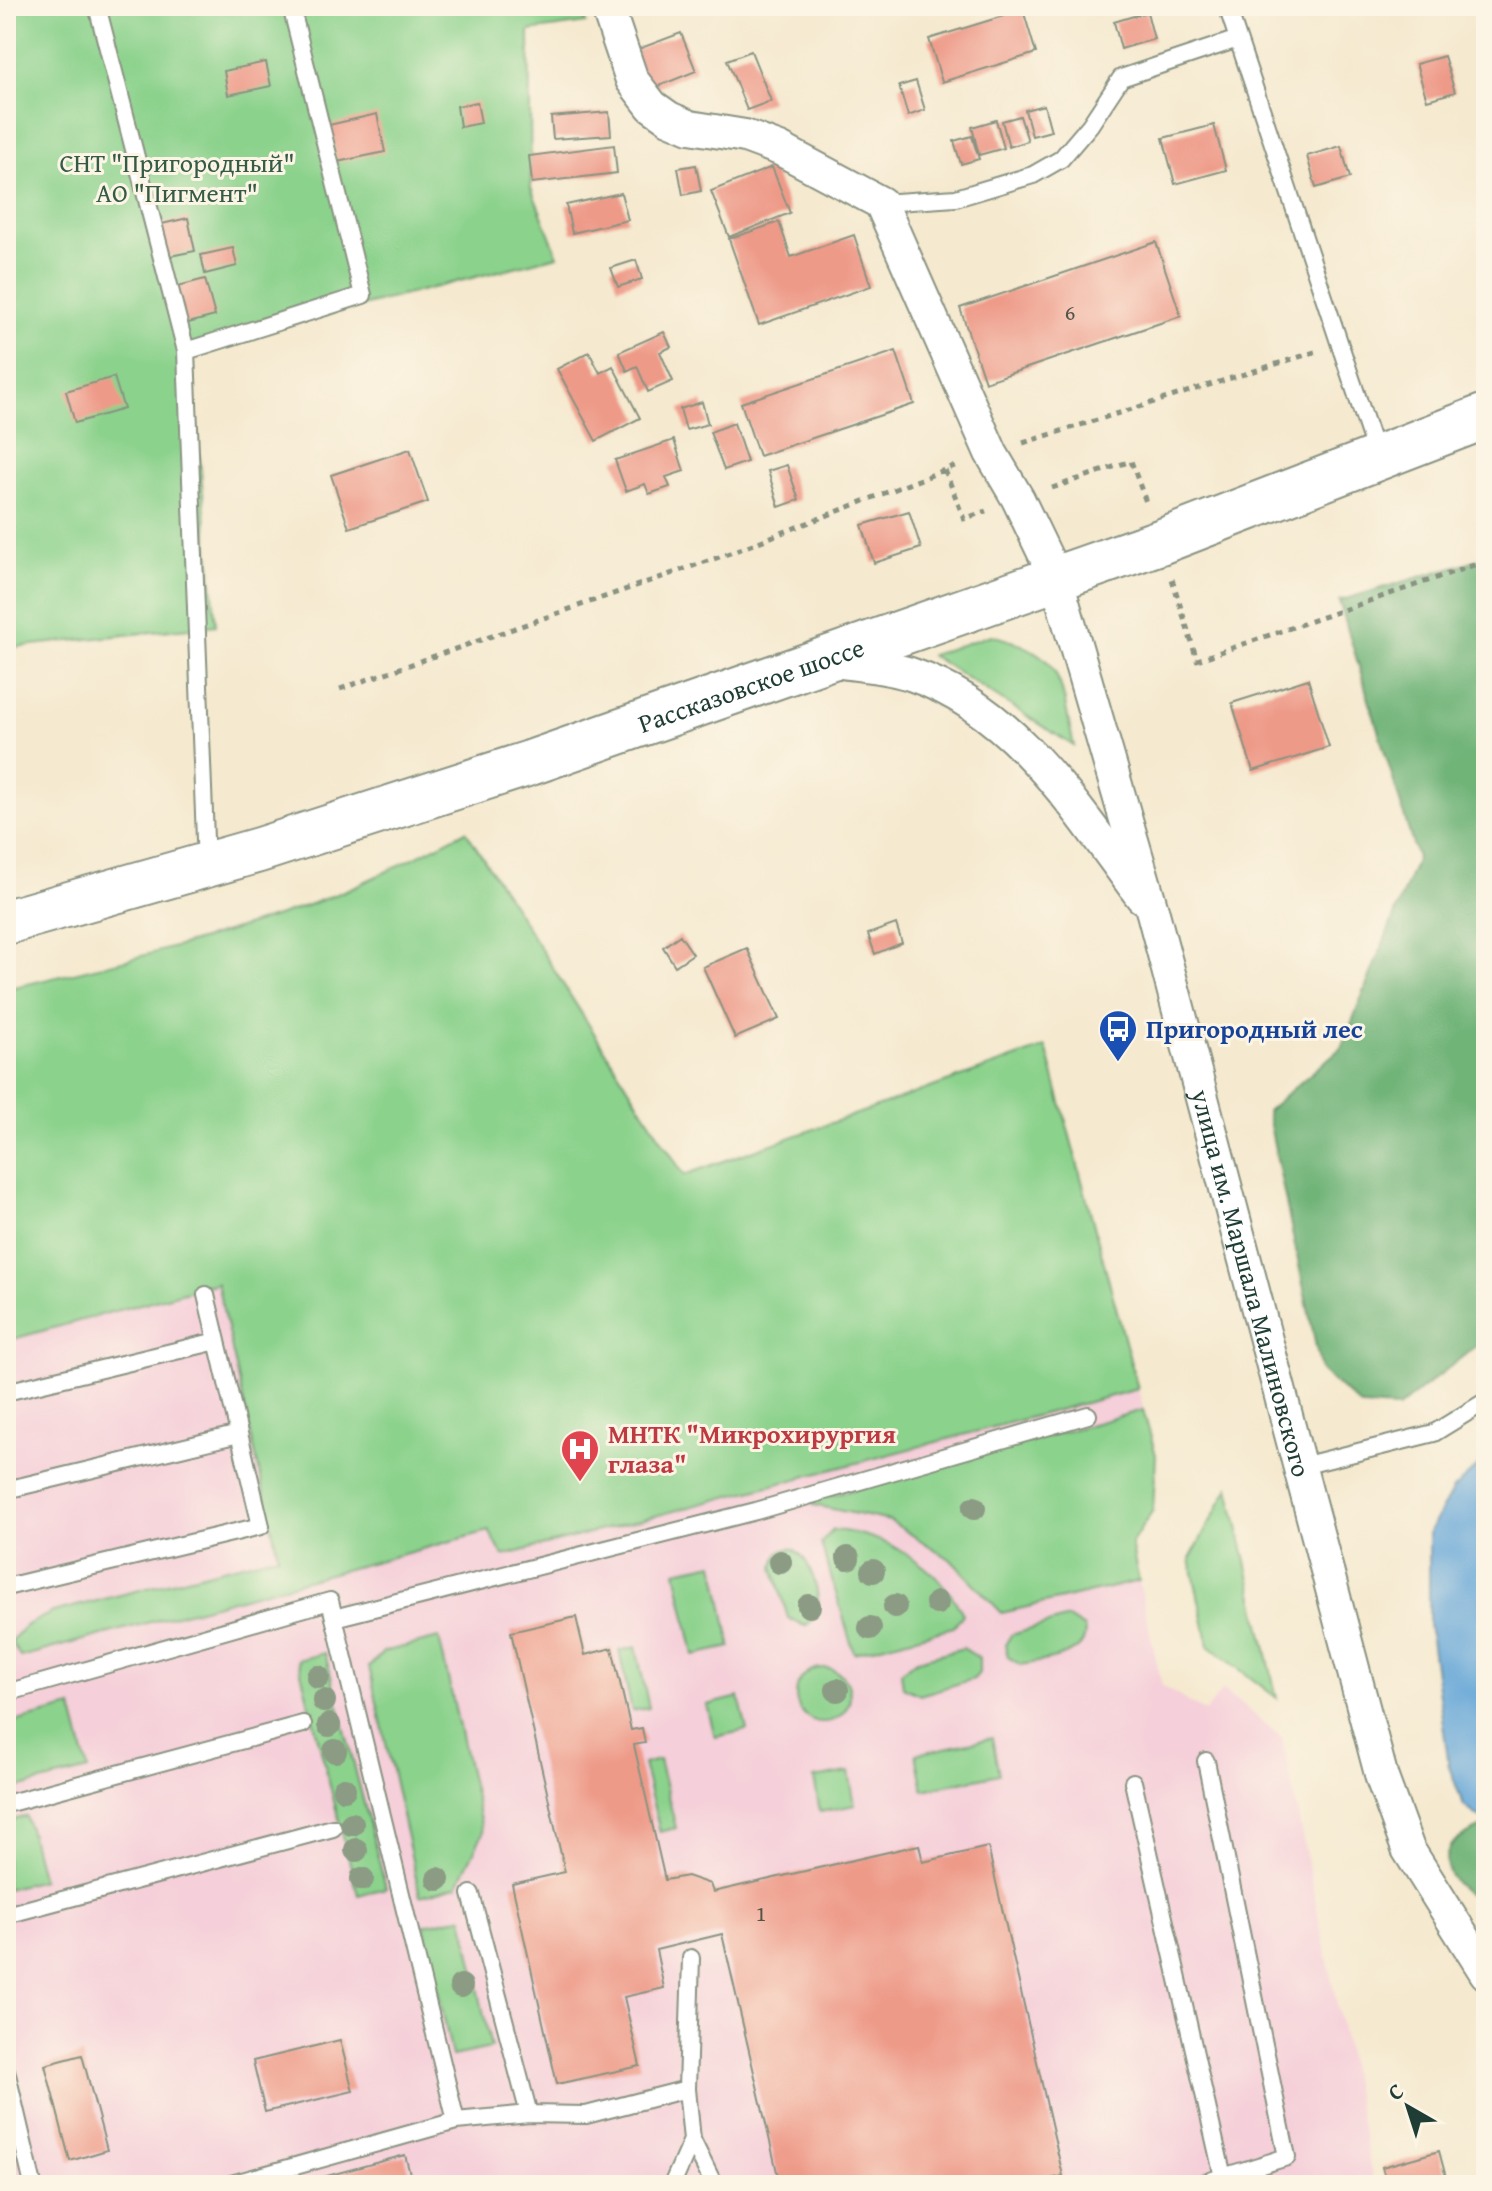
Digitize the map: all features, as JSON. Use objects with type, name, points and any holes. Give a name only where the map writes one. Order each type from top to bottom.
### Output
[{"type":"main road","name":"Рассказовское шоссе","points":[[6,922],[206,866],[530,763],[1056,578],[1486,416]]},
{"type":"street","points":[[607,6],[632,80],[652,106],[690,127],[745,136],[780,149],[881,203]]},
{"type":"street","name":"улица им. Маршала Малиновского","points":[[881,203],[991,453],[1056,578],[1153,913],[1382,1778],[1408,1849],[1486,1973]]},
{"type":"street","points":[[823,659],[913,675],[968,703],[1023,743],[1153,913]]},
{"type":"lane","points":[[97,6],[186,351],[206,866]]},
{"type":"lane","points":[[186,351],[363,295],[291,6]]},
{"type":"lane","points":[[1227,6],[1378,457]]},
{"type":"lane","points":[[881,203],[956,198],[1033,175],[1061,159],[1090,125],[1121,78],[1238,39]]},
{"type":"lane","points":[[6,1587],[261,1526],[206,1295]]},
{"type":"lane","points":[[6,1392],[217,1341]]},
{"type":"lane","points":[[1298,1467],[1434,1433],[1486,1401]]},
{"type":"lane","points":[[334,1618],[756,1511],[1088,1415]]},
{"type":"lane","points":[[6,1490],[239,1434]]},
{"type":"lane","points":[[6,1693],[330,1601],[456,2121]]},
{"type":"lane","points":[[6,1804],[303,1724]]},
{"type":"lane","points":[[1197,2185],[1287,2157],[1206,1761]]},
{"type":"lane","points":[[1133,1782],[1223,2177]]},
{"type":"lane","points":[[6,1915],[333,1828]]},
{"type":"lane","points":[[471,1894],[529,2114]]},
{"type":"lane","points":[[691,1958],[687,2089],[692,2140],[714,2185]]},
{"type":"lane","points":[[6,2070],[33,2185]]},
{"type":"lane","points":[[228,2185],[456,2121],[529,2114],[586,2115],[687,2089]]},
{"type":"lane","points":[[672,2185],[692,2140]]},
{"type":"path","points":[[340,689],[722,556],[991,453],[1339,345]]},
{"type":"shaded area","name":"МНТК \"Микрохирургия глаза\"","points":[[466,831],[684,1175],[1046,1047],[1156,1455],[1153,1510],[1131,1545],[1162,1686],[1205,1712],[1223,1689],[1282,1738],[1374,2185],[6,2185],[6,989],[114,964],[301,908],[390,871]]},
{"type":"green space","name":"СНТ \"Пригородный\" АО \"Пигмент\"","points":[[6,6],[582,6],[586,23],[529,31],[531,188],[558,256],[189,350],[216,625],[6,648]]},
{"type":"green space","points":[[1486,557],[1486,1338],[1398,1408],[1361,1406],[1321,1371],[1267,1111],[1342,1047],[1417,858],[1339,601]]},
{"type":"green space","points":[[991,635],[1034,651],[1055,672],[1074,746],[931,655]]},
{"type":"green space","points":[[466,831],[684,1175],[1046,1047],[1138,1389],[503,1556],[489,1531],[20,1657],[11,1641],[25,1626],[53,1612],[278,1555],[217,1283],[6,1341],[6,989],[191,943],[300,908],[364,882]]},
{"type":"green space","points":[[1143,1410],[1156,1455],[1153,1510],[1131,1544],[1139,1581],[1002,1613],[950,1559],[890,1521],[813,1505],[815,1500]]},
{"type":"green space","points":[[1229,1487],[1277,1698],[1209,1646],[1190,1559]]},
{"type":"green space","points":[[833,1530],[873,1538],[925,1567],[940,1581],[963,1614],[954,1627],[854,1653],[821,1543]]},
{"type":"green space","points":[[790,1548],[804,1558],[816,1588],[817,1617],[805,1626],[788,1618],[773,1567],[779,1552]]},
{"type":"green space","points":[[714,1563],[731,1647],[694,1655],[676,1571]]},
{"type":"green space","points":[[1068,1618],[1084,1628],[1084,1638],[1073,1651],[1021,1665],[1008,1657],[1005,1645],[1011,1635]]},
{"type":"green space","points":[[439,1638],[483,1833],[457,1886],[420,1896],[369,1667],[383,1652]]},
{"type":"green space","points":[[636,1647],[649,1708],[632,1711],[619,1651]]},
{"type":"green space","points":[[963,1648],[979,1658],[979,1673],[974,1679],[920,1695],[903,1687],[901,1672],[917,1660]]},
{"type":"green space","points":[[325,1653],[386,1888],[358,1895],[298,1660]]},
{"type":"green space","points":[[823,1668],[842,1676],[850,1695],[842,1714],[823,1722],[804,1714],[796,1695],[804,1676]]},
{"type":"green space","points":[[739,1697],[747,1730],[715,1737],[707,1705]]},
{"type":"green space","points":[[72,1707],[88,1770],[6,1791],[6,1724]]},
{"type":"green space","points":[[992,1738],[999,1774],[923,1790],[916,1754]]},
{"type":"green space","points":[[659,1760],[676,1828],[660,1832],[643,1764]]},
{"type":"green space","points":[[849,1772],[855,1805],[820,1812],[814,1778]]},
{"type":"green space","points":[[26,1816],[42,1880],[6,1889],[6,1822]]},
{"type":"green space","points":[[1486,1825],[1486,1903],[1461,1888],[1446,1863],[1447,1854],[1455,1842]]},
{"type":"green space","points":[[463,1917],[491,2048],[452,2056],[424,1925]]},
{"type":"water","points":[[1486,1458],[1486,1822],[1464,1806],[1449,1767],[1429,1625],[1429,1532],[1453,1489]]},
{"type":"building","points":[[1023,10],[1036,53],[942,82],[929,39]]},
{"type":"building","points":[[1147,12],[1154,39],[1121,49],[1114,22]]},
{"type":"building","points":[[681,33],[696,71],[649,90],[633,51]]},
{"type":"building","points":[[751,51],[771,101],[747,110],[727,60]]},
{"type":"building","points":[[1444,56],[1455,92],[1427,100],[1416,64]]},
{"type":"building","points":[[266,62],[271,86],[228,95],[224,71]]},
{"type":"building","points":[[916,81],[925,110],[908,116],[899,86]]},
{"type":"building","points":[[477,102],[481,123],[460,127],[457,106]]},
{"type":"building","points":[[1044,105],[1051,131],[1032,136],[1025,110]]},
{"type":"building","points":[[609,112],[611,135],[553,139],[551,117]]},
{"type":"building","points":[[377,114],[385,152],[337,162],[329,125]]},
{"type":"building","points":[[1020,116],[1028,141],[1009,147],[1002,121]]},
{"type":"building","points":[[996,120],[1004,148],[979,155],[972,127]]},
{"type":"building","points":[[1214,125],[1226,170],[1175,184],[1163,138]]},
{"type":"building","points":[[972,136],[979,159],[961,164],[954,141]]},
{"type":"building","points":[[614,145],[617,173],[532,183],[529,156]]},
{"type":"building","points":[[1341,146],[1350,178],[1316,188],[1307,156]]},
{"type":"building","points":[[696,165],[701,191],[683,195],[678,168]]},
{"type":"building","points":[[772,167],[790,213],[729,237],[711,191]]},
{"type":"building","points":[[621,193],[628,220],[572,233],[566,205]]},
{"type":"building","points":[[188,218],[195,251],[160,258],[153,226]]},
{"type":"building","points":[[779,222],[791,257],[854,235],[871,286],[759,325],[729,239]]},
{"type":"building","points":[[1156,242],[1181,316],[985,382],[960,308]]},
{"type":"building","points":[[233,248],[237,266],[205,274],[201,255]]},
{"type":"building","points":[[636,260],[642,279],[618,287],[611,268]]},
{"type":"building","points":[[205,279],[215,316],[173,327],[163,290]]},
{"type":"building","points":[[664,332],[671,347],[660,352],[673,381],[648,392],[637,366],[627,371],[619,352]]},
{"type":"building","points":[[896,351],[914,404],[759,456],[741,403]]},
{"type":"building","points":[[589,352],[600,373],[613,366],[640,418],[596,441],[557,369]]},
{"type":"building","points":[[114,377],[124,409],[75,423],[66,391]]},
{"type":"building","points":[[702,402],[708,424],[686,430],[680,409]]},
{"type":"building","points":[[734,423],[747,462],[724,470],[710,432]]},
{"type":"building","points":[[674,440],[684,471],[666,477],[670,487],[649,494],[645,484],[626,491],[615,460]]},
{"type":"building","points":[[410,449],[428,502],[349,528],[331,475]]},
{"type":"building","points":[[787,465],[799,500],[779,507],[768,471]]},
{"type":"building","points":[[909,511],[921,548],[874,563],[862,525]]},
{"type":"building","points":[[1308,679],[1329,747],[1253,771],[1232,703]]},
{"type":"building","points":[[896,924],[902,943],[875,954],[868,934]]},
{"type":"building","points":[[680,935],[693,954],[675,966],[663,947]]},
{"type":"building","points":[[747,948],[779,1019],[735,1038],[703,967]]},
{"type":"building","points":[[576,1617],[585,1655],[612,1648],[631,1730],[642,1728],[645,1743],[634,1745],[665,1880],[687,1876],[710,1884],[713,1892],[919,1845],[923,1862],[988,1847],[1063,2176],[1025,2185],[780,2185],[722,1934],[656,1950],[664,1988],[624,1997],[640,2066],[557,2084],[512,1884],[565,1872],[511,1632]]},
{"type":"building","points":[[340,2040],[353,2091],[265,2112],[253,2061]]},
{"type":"building","points":[[82,2055],[107,2150],[70,2161],[45,2065]]},
{"type":"building","points":[[1439,2151],[1448,2185],[1387,2185],[1382,2167]]},
{"type":"building","points":[[405,2155],[413,2185],[297,2185],[297,2184]]},
{"type":"place","name":"Пригородный лес","points":[[1118,1063]]},
{"type":"place","name":"МНТК \"Микрохирургия глаза\"","points":[[580,1483]]}]
